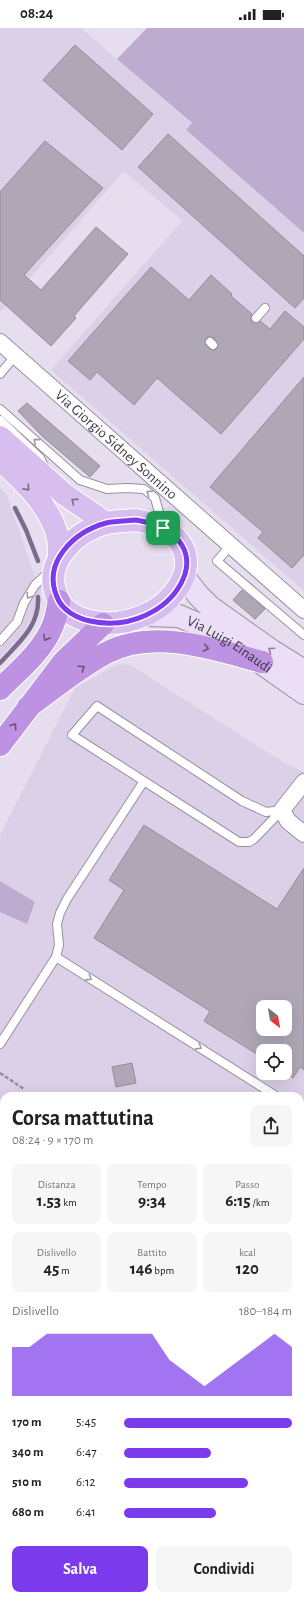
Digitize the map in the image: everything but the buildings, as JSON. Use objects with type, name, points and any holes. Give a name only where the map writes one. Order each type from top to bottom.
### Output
[{"type":"highway","points":[[0,689],[26,664],[42,645],[53,625],[59,601]]},
{"type":"highway","points":[[0,746],[64,661],[103,624]]},
{"type":"highway","points":[[28,708],[83,667],[107,653],[132,644],[155,641],[182,643],[262,662]]},
{"type":"main road","points":[[0,438],[76,503],[106,523]]},
{"type":"main road","name":"Via Luigi Einaudi","points":[[0,460],[36,497],[49,516],[58,537],[57,562]]},
{"type":"main road","name":"Via Luigi Einaudi","points":[[136,520],[151,523],[163,528],[172,534],[180,543],[185,554],[186,565],[184,577],[180,587],[172,598],[160,608],[133,621],[118,624],[103,624],[88,621],[76,616],[66,610],[59,601],[54,590],[52,578],[57,562],[67,546],[79,536],[106,523],[121,521],[136,520]]},
{"type":"main road","name":"Via Luigi Einaudi","points":[[184,577],[198,595],[210,607],[272,651],[304,671]]},
{"type":"main road","name":"Via Luigi Einaudi","points":[[147,615],[179,616],[202,626],[236,645],[262,662],[304,693]]},
{"type":"street","name":"Via Giorgio Sidney Sonnino","points":[[0,342],[304,610]]},
{"type":"street","points":[[304,782],[285,806],[288,821],[304,834]]},
{"type":"street","points":[[285,806],[304,795]]},
{"type":"lane","points":[[256,318],[265,308]]},
{"type":"lane","points":[[0,374],[15,356]]},
{"type":"lane","points":[[0,409],[80,480],[93,486],[107,489],[128,488],[144,490],[155,498],[163,528]]},
{"type":"lane","points":[[0,420],[40,458],[50,482]]},
{"type":"lane","points":[[231,545],[217,561],[304,635]]},
{"type":"lane","points":[[0,641],[17,622],[24,603],[35,585],[57,562]]},
{"type":"lane","points":[[97,706],[242,801],[266,812],[285,806],[254,839],[249,842],[239,842],[72,735],[97,706]]},
{"type":"lane","points":[[0,1044],[56,957],[59,945],[57,924],[60,913],[67,900],[144,781]]},
{"type":"lane","points":[[56,957],[270,1092]]},
{"type":"path","points":[[0,1073],[24,1089]]},
{"type":"shaded area","points":[[0,28],[81,28],[192,124],[186,131],[304,233],[304,591],[51,370],[182,221],[124,171],[0,312]]},
{"type":"shaded area","points":[[147,28],[304,28],[304,233],[186,130],[192,123],[117,59]]},
{"type":"shaded area","points":[[0,488],[7,495],[35,577],[44,578],[40,594],[36,599],[36,610],[33,616],[23,633],[0,658]]},
{"type":"shaded area","points":[[118,664],[130,665],[283,762],[304,772],[304,1092],[0,1092],[0,912],[27,924],[35,903],[0,881],[0,835],[75,688]]},
{"type":"shaded area","points":[[0,881],[35,902],[27,924],[0,912]]},
{"type":"waterway","points":[[15,508],[26,530],[38,561]]},
{"type":"waterway","points":[[0,663],[32,625],[38,607],[38,597]]},
{"type":"route","points":[[136,520],[151,523],[163,528],[172,534],[180,543],[185,554],[186,565],[184,577],[180,587],[172,598],[160,608],[133,621],[118,624],[103,624],[88,621],[76,616],[66,610],[59,601],[54,590],[52,578],[54,567],[67,546],[79,536],[106,523],[121,521],[136,520]]}]
